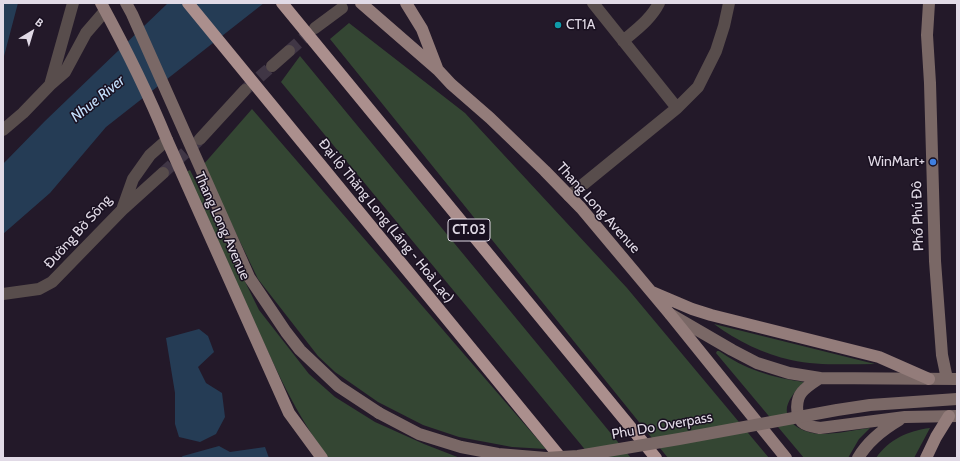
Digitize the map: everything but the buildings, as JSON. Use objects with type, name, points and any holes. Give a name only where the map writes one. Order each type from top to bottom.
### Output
[{"type":"highway","name":"Đại lộ Thăng Long (Láng - Hoà Lạc)","points":[[188,3],[561,458]]},
{"type":"highway","name":"CT.03","points":[[282,3],[656,458]]},
{"type":"main road","name":"Phu Do Overpass","points":[[126,3],[249,277],[267,305],[290,338],[319,369],[338,386],[379,413],[419,434],[461,447],[498,454],[546,458],[585,455],[843,409],[902,402],[957,399]]},
{"type":"main road","name":"Thang Long Avenue","points":[[361,3],[438,70],[451,84],[490,118],[569,196],[651,291],[786,458]]},
{"type":"main road","points":[[406,3],[422,29],[438,70]]},
{"type":"main road","name":"Phố Phú Đô","points":[[929,3],[927,35],[930,83],[935,261],[942,355],[952,379]]},
{"type":"main road","name":"Thang Long Avenue","points":[[103,7],[118,34],[158,118],[289,413],[322,458]]},
{"type":"main road","points":[[651,291],[692,309],[711,315],[879,357],[929,379]]},
{"type":"main road","points":[[669,313],[757,363],[789,373],[820,378],[952,379]]},
{"type":"main road","points":[[820,378],[802,392],[798,402],[798,412],[802,422],[810,426],[820,428],[905,417],[953,416]]},
{"type":"main road","points":[[926,458],[936,438],[953,416]]},
{"type":"main road","points":[[858,458],[868,443],[878,434],[905,417]]},
{"type":"street","points":[[50,85],[73,3]]},
{"type":"street","points":[[593,3],[677,108]]},
{"type":"street","points":[[623,41],[645,23],[655,12],[659,3]]},
{"type":"street","points":[[569,196],[677,108],[698,87],[716,51],[729,3]]},
{"type":"street","points":[[3,130],[23,114],[50,85],[65,72],[86,33],[103,7]]},
{"type":"street","points":[[315,28],[342,8]]},
{"type":"street","points":[[272,66],[289,51]]},
{"type":"street","points":[[200,139],[245,90]]},
{"type":"street","name":"Đường Bờ Sông","points":[[3,294],[39,289],[52,282],[122,210],[133,179],[150,155],[167,140]]},
{"type":"street","points":[[122,210],[163,173]]},
{"type":"green space","points":[[349,23],[465,113],[627,288],[769,458],[668,458],[330,39]]},
{"type":"green space","points":[[300,56],[631,458],[592,458],[281,82]]},
{"type":"green space","points":[[252,109],[546,449],[512,447],[459,437],[423,425],[378,402],[335,372],[318,356],[258,279],[203,165]]},
{"type":"green space","points":[[190,170],[259,310],[309,374],[335,397],[375,422],[460,458],[329,458],[306,425],[278,373],[186,172]]},
{"type":"green space","points":[[714,324],[875,364],[822,364],[791,360],[751,346]]},
{"type":"green space","points":[[717,351],[738,363],[759,372],[804,382],[791,397],[787,407],[789,419],[803,430],[815,434],[827,434],[870,428],[859,439],[848,458],[804,458],[716,353]]},
{"type":"green space","points":[[930,428],[914,458],[876,458],[881,451],[900,437],[914,431]]},
{"type":"water","points":[[3,3],[18,3],[3,60]]},
{"type":"water","name":"Nhue River","points":[[168,3],[264,3],[106,127],[50,193],[3,234],[3,164],[45,121]]},
{"type":"water","points":[[199,329],[208,336],[214,352],[198,367],[206,383],[222,393],[225,417],[216,434],[200,442],[179,437],[175,424],[175,393],[166,338]]},
{"type":"water","points":[[219,446],[230,452],[265,447],[269,458],[180,458]]},
{"type":"tunnel","points":[[289,51],[315,28]]},
{"type":"tunnel","points":[[246,89],[272,66]]},
{"type":"tunnel","points":[[163,173],[199,140]]},
{"type":"place","name":"CT1A","points":[[558,25]]},
{"type":"place","name":"WinMart+","points":[[933,162]]}]
